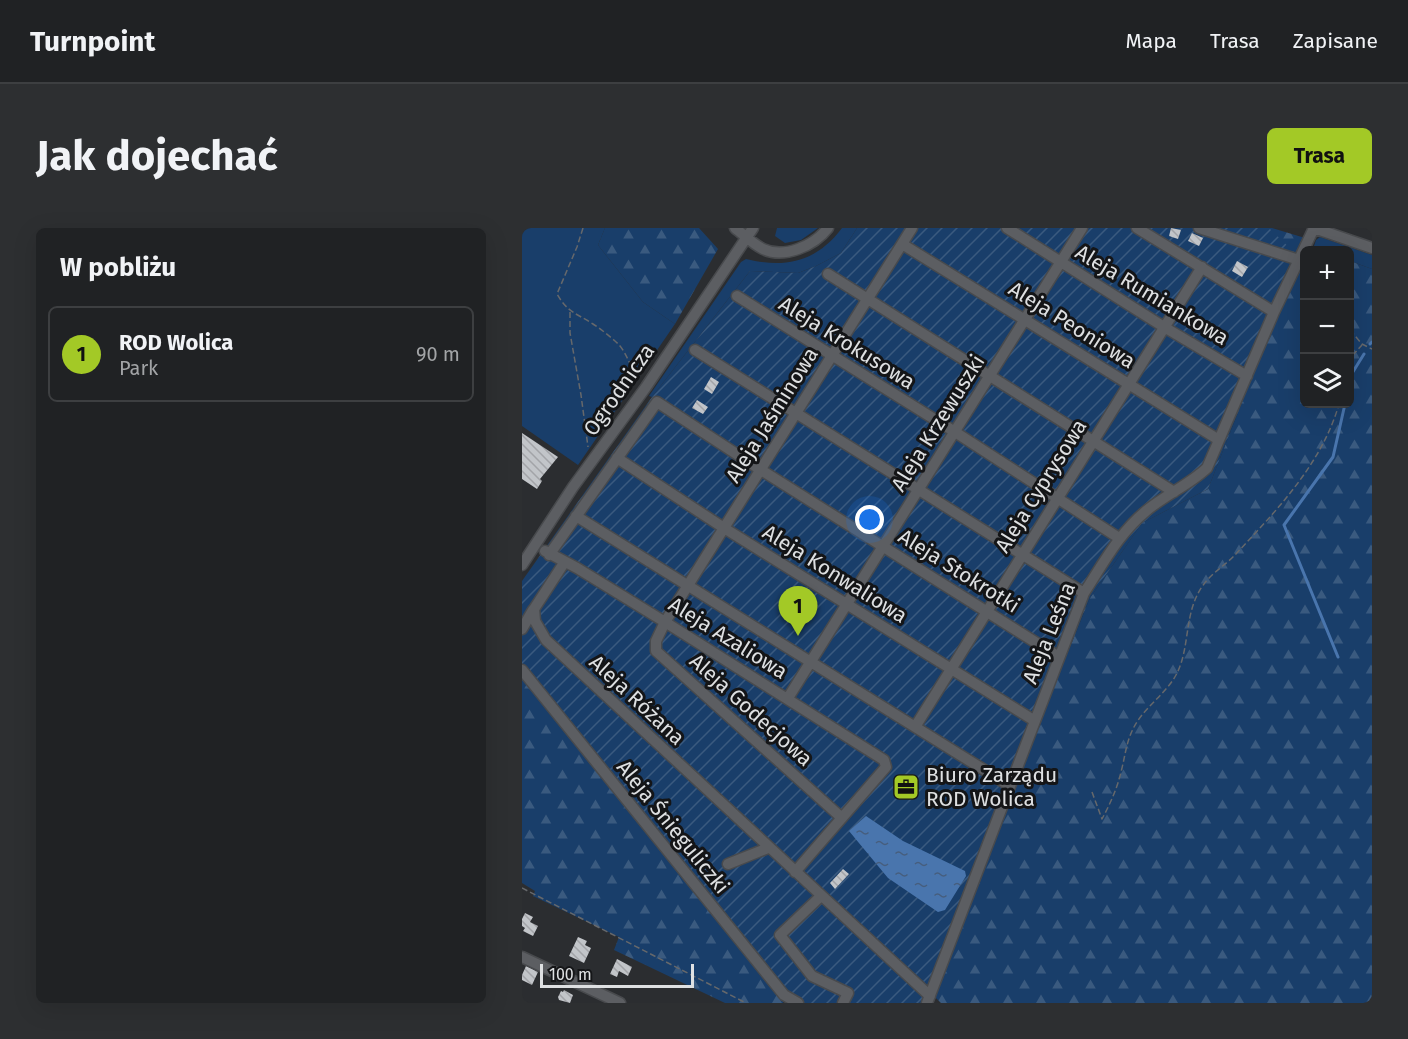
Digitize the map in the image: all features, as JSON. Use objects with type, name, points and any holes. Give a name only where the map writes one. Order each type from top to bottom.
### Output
[{"type":"street","points":[[735,228],[750,233],[763,249],[786,252],[806,245],[828,228]]},
{"type":"street","name":"Aleja Jaśminowa","points":[[665,622],[912,228]]},
{"type":"street","name":"Aleja Rumiankowa","points":[[1007,228],[1164,327],[1247,376]]},
{"type":"street","name":"Aleja Krzewuszki","points":[[788,698],[1082,228]]},
{"type":"street","points":[[1137,228],[1274,312]]},
{"type":"street","points":[[1199,228],[1300,257]]},
{"type":"street","points":[[1314,228],[1372,248]]},
{"type":"street","name":"Aleja Leśna","points":[[1305,246],[1314,228]]},
{"type":"street","name":"Ogrodnicza","points":[[522,565],[750,233]]},
{"type":"street","name":"Aleja Peoniowa","points":[[902,244],[1220,440]]},
{"type":"street","name":"Aleja Leśna","points":[[928,1000],[1084,593],[1119,538],[1148,509],[1208,468],[1274,312],[1300,257]]},
{"type":"street","name":"Aleja Cyprysowa","points":[[915,727],[1202,267]]},
{"type":"street","points":[[828,274],[1174,492]]},
{"type":"street","name":"Aleja Krokusowa","points":[[737,296],[1119,538]]},
{"type":"street","points":[[695,350],[1084,593]]},
{"type":"street","name":"Aleja Stokrotki","points":[[617,458],[657,402],[1059,657]]},
{"type":"street","points":[[617,458],[576,516],[1010,786]]},
{"type":"street","name":"Aleja Konwaliowa","points":[[617,458],[724,528],[1035,721]]},
{"type":"street","name":"Aleja Azaliowa","points":[[576,516],[547,553],[577,568],[665,622],[884,760],[886,767],[842,818]]},
{"type":"street","points":[[522,629],[564,562]]},
{"type":"street","name":"Aleja Różana","points":[[534,609],[539,631],[559,654],[821,896],[928,1000]]},
{"type":"street","name":"Aleja Godecjowa","points":[[665,622],[656,641],[656,651],[842,818]]},
{"type":"street","name":"Aleja Śnieguliczki","points":[[522,669],[784,995],[798,1003]]},
{"type":"street","points":[[795,872],[842,818]]},
{"type":"street","points":[[728,864],[768,848]]},
{"type":"street","points":[[821,896],[780,935],[812,976],[848,993],[843,1003]]},
{"type":"street","points":[[522,957],[620,1003]]},
{"type":"path","points":[[583,228],[578,248],[557,294],[570,312],[591,322],[617,343],[624,351],[631,368],[646,387]]},
{"type":"path","points":[[570,312],[570,333],[592,461]]},
{"type":"path","points":[[1354,335],[1362,344],[1372,349]]},
{"type":"path","points":[[1354,354],[1362,344]]},
{"type":"path","points":[[1092,792],[1102,819],[1118,783],[1126,747],[1134,726],[1176,675],[1189,619],[1204,584],[1260,528],[1309,469],[1325,441],[1337,408]]},
{"type":"path","points":[[522,888],[746,1003]]},
{"type":"green space","points":[[522,228],[605,228],[598,245],[643,302],[675,324],[578,465],[522,426]]},
{"type":"green space","points":[[605,228],[699,228],[718,249],[675,324],[643,302],[598,245]]},
{"type":"green space","points":[[777,228],[818,228],[801,240],[785,243],[775,236]]},
{"type":"green space","points":[[842,228],[857,228],[841,253],[816,266],[798,273],[750,271],[652,397],[649,396],[741,262],[746,259],[775,263],[800,260],[822,248]]},
{"type":"green space","points":[[857,228],[1269,228],[1296,254],[1275,318],[1208,489],[1142,523],[1090,598],[1039,723],[933,1003],[789,1003],[522,674],[522,581],[652,397],[750,271],[798,273],[816,266],[841,253]]},
{"type":"green space","points":[[1213,228],[1272,228],[1305,238],[1296,254]]},
{"type":"green space","points":[[1320,237],[1346,246],[1314,246]]},
{"type":"green space","points":[[1354,249],[1372,255],[1372,269],[1354,262]]},
{"type":"green space","points":[[1354,262],[1372,269],[1372,1003],[941,1003],[935,997],[1039,723],[1090,598],[1142,523],[1208,489],[1275,318],[1300,265],[1300,408],[1354,408]]},
{"type":"green space","points":[[522,674],[784,1000],[783,1003],[725,1003],[614,950],[619,937],[533,896],[535,891],[522,883]]},
{"type":"water","points":[[866,816],[903,841],[965,871],[966,876],[945,910],[938,912],[888,878],[849,831]]},
{"type":"building","points":[[1171,228],[1181,230],[1178,239],[1169,236]]},
{"type":"building","points":[[1192,233],[1203,238],[1199,246],[1188,241]]},
{"type":"building","points":[[1237,261],[1248,267],[1242,277],[1232,271]]},
{"type":"building","points":[[711,377],[719,382],[712,394],[704,389]]},
{"type":"building","points":[[697,400],[708,407],[703,414],[692,408]]},
{"type":"building","points":[[522,433],[558,457],[540,479],[542,481],[537,489],[522,479]]},
{"type":"building","name":"Biuro Zarządu ROD Wolica","points":[[900,777],[916,788],[911,796],[895,785]]},
{"type":"building","points":[[843,869],[849,874],[835,889],[830,883]]},
{"type":"building","points":[[525,913],[533,917],[530,922],[538,926],[533,936],[523,931],[525,928],[522,926],[522,919]]},
{"type":"building","points":[[578,937],[587,941],[585,945],[591,948],[584,963],[569,956]]},
{"type":"building","points":[[617,959],[632,967],[628,976],[619,971],[617,977],[610,974]]},
{"type":"building","points":[[526,966],[538,972],[532,985],[522,980]]},
{"type":"building","points":[[564,990],[573,995],[570,1003],[559,1000],[561,991]]},
{"type":"waterway","points":[[1354,370],[1364,354]]},
{"type":"waterway","points":[[1338,657],[1284,525],[1333,457],[1344,408]]},
{"type":"place","name":"ROD Wolica","points":[[798,636]]},
{"type":"place","name":"Biuro Zarządu ROD Wolica","points":[[906,787]]}]
